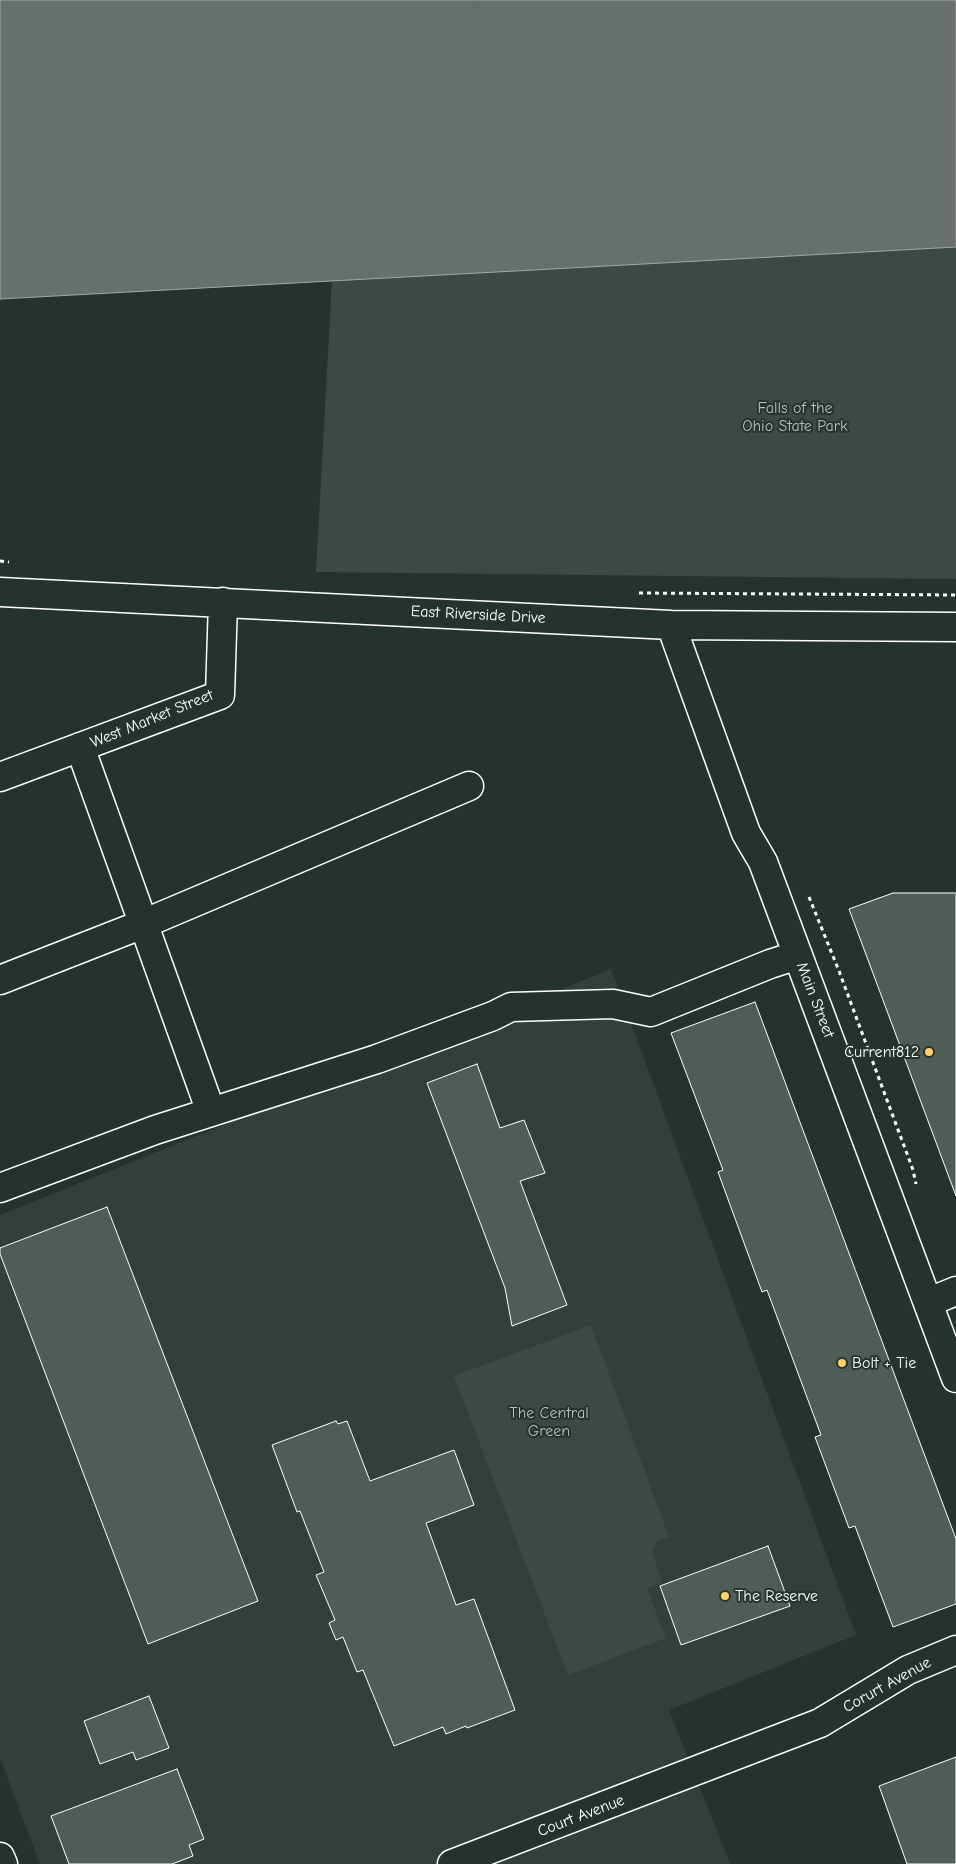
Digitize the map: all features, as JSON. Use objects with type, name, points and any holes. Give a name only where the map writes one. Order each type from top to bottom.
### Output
[{"type":"street","name":"East Riverside Drive","points":[[0,592],[671,625],[956,627]]},
{"type":"street","name":"West Market Street","points":[[0,777],[220,696],[224,602]]},
{"type":"street","name":"Main Street","points":[[671,625],[746,833],[763,862],[956,1378]]},
{"type":"street","points":[[80,747],[211,1112]]},
{"type":"street","points":[[0,980],[143,924],[469,786]]},
{"type":"street","points":[[0,1188],[155,1130],[377,1059],[493,1016],[511,1007],[613,1004],[650,1012],[770,964],[798,955]]},
{"type":"street","points":[[929,1302],[956,1291]]},
{"type":"street","name":"Corurt Avenue","points":[[709,1767],[820,1723],[908,1670],[956,1650]]},
{"type":"street","name":"Court Avenue","points":[[452,1864],[709,1767]]},
{"type":"street","points":[[0,1857],[3,1864]]},
{"type":"shaded area","points":[[0,0],[956,0],[956,247],[0,299]]},
{"type":"shaded area","points":[[611,969],[856,1635],[669,1710],[730,1864],[40,1864],[0,1758],[0,1215]]},
{"type":"green space","name":"Falls of the Ohio State Park","points":[[956,247],[956,579],[316,572],[332,280]]},
{"type":"green space","name":"The Central Green","points":[[591,1325],[669,1537],[657,1542],[652,1552],[662,1582],[647,1589],[666,1638],[568,1675],[454,1376]]},
{"type":"building","name":"Current812","points":[[893,893],[956,893],[956,1196],[849,909]]},
{"type":"building","name":"Bolt + Tie","points":[[755,1002],[956,1539],[956,1604],[893,1627],[855,1526],[849,1528],[815,1437],[821,1435],[767,1290],[762,1292],[718,1172],[723,1170],[671,1033]]},
{"type":"building","points":[[477,1064],[500,1128],[524,1120],[545,1173],[520,1181],[567,1305],[512,1326],[505,1288],[427,1083]]},
{"type":"building","points":[[107,1207],[258,1601],[148,1644],[0,1254],[0,1248]]},
{"type":"building","points":[[336,1421],[338,1424],[347,1421],[370,1481],[454,1450],[474,1505],[426,1523],[456,1605],[474,1599],[515,1710],[446,1734],[443,1727],[394,1746],[363,1670],[357,1672],[343,1637],[336,1640],[329,1623],[335,1620],[316,1575],[324,1572],[300,1511],[297,1512],[272,1445]]},
{"type":"building","name":"The Reserve","points":[[768,1546],[790,1606],[681,1645],[660,1586]]},
{"type":"building","points":[[149,1696],[169,1748],[136,1760],[133,1752],[100,1764],[84,1721]]},
{"type":"building","points":[[956,1757],[956,1864],[907,1864],[879,1786]]},
{"type":"building","points":[[177,1769],[204,1839],[189,1845],[193,1856],[172,1864],[69,1864],[51,1816]]},
{"type":"place","name":"Current812","points":[[929,1052]]},
{"type":"place","name":"Bolt + Tie","points":[[842,1363]]},
{"type":"place","name":"The Reserve","points":[[725,1596]]}]
